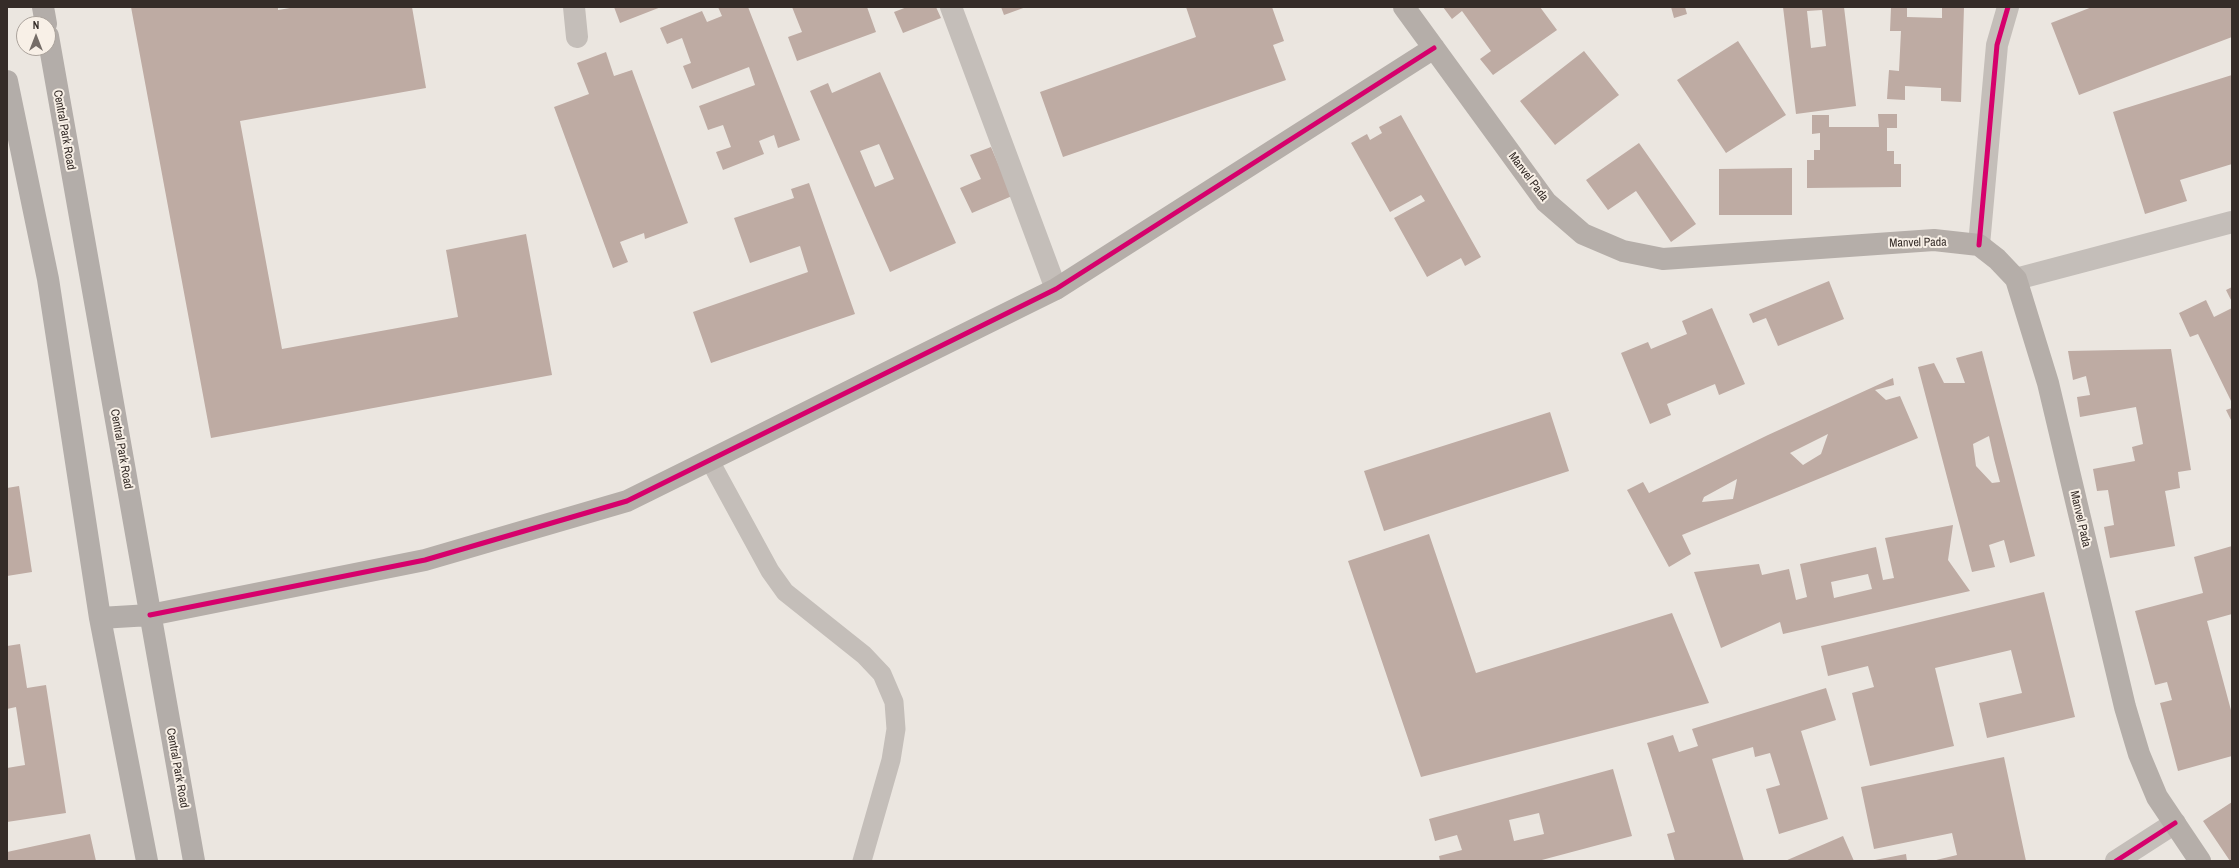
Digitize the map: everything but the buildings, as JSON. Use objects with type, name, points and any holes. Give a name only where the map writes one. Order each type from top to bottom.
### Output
[{"type":"main road","name":"Central Park Road","points":[[52,56],[194,861]]},
{"type":"main road","points":[[7,81],[48,279],[100,618],[147,861]]},
{"type":"main road","points":[[100,618],[150,615]]},
{"type":"street","points":[[574,7],[577,37]]},
{"type":"street","points":[[952,7],[1056,290]]},
{"type":"street","name":"Manvel Pada","points":[[1404,7],[1546,202],[1583,234],[1623,251],[1663,259],[1934,240],[1979,245],[1997,259],[2016,279],[2048,383],[2127,714],[2138,754],[2158,797],[2200,861]]},
{"type":"street","points":[[1979,245],[1997,45],[2008,7]]},
{"type":"street","points":[[150,615],[425,560],[627,501],[1056,290],[1434,48]]},
{"type":"street","points":[[2016,279],[2232,222]]},
{"type":"street","points":[[2116,861],[2175,823]]},
{"type":"lane","points":[[710,460],[770,571],[785,592],[864,654],[882,674],[894,702],[896,729],[891,760],[862,861]]},
{"type":"cycle path","points":[[1979,245],[1997,45],[2008,7]]},
{"type":"cycle path","points":[[150,615],[425,560],[627,501],[1056,289],[1434,48]]},
{"type":"cycle path","points":[[2116,861],[2175,823]]}]
